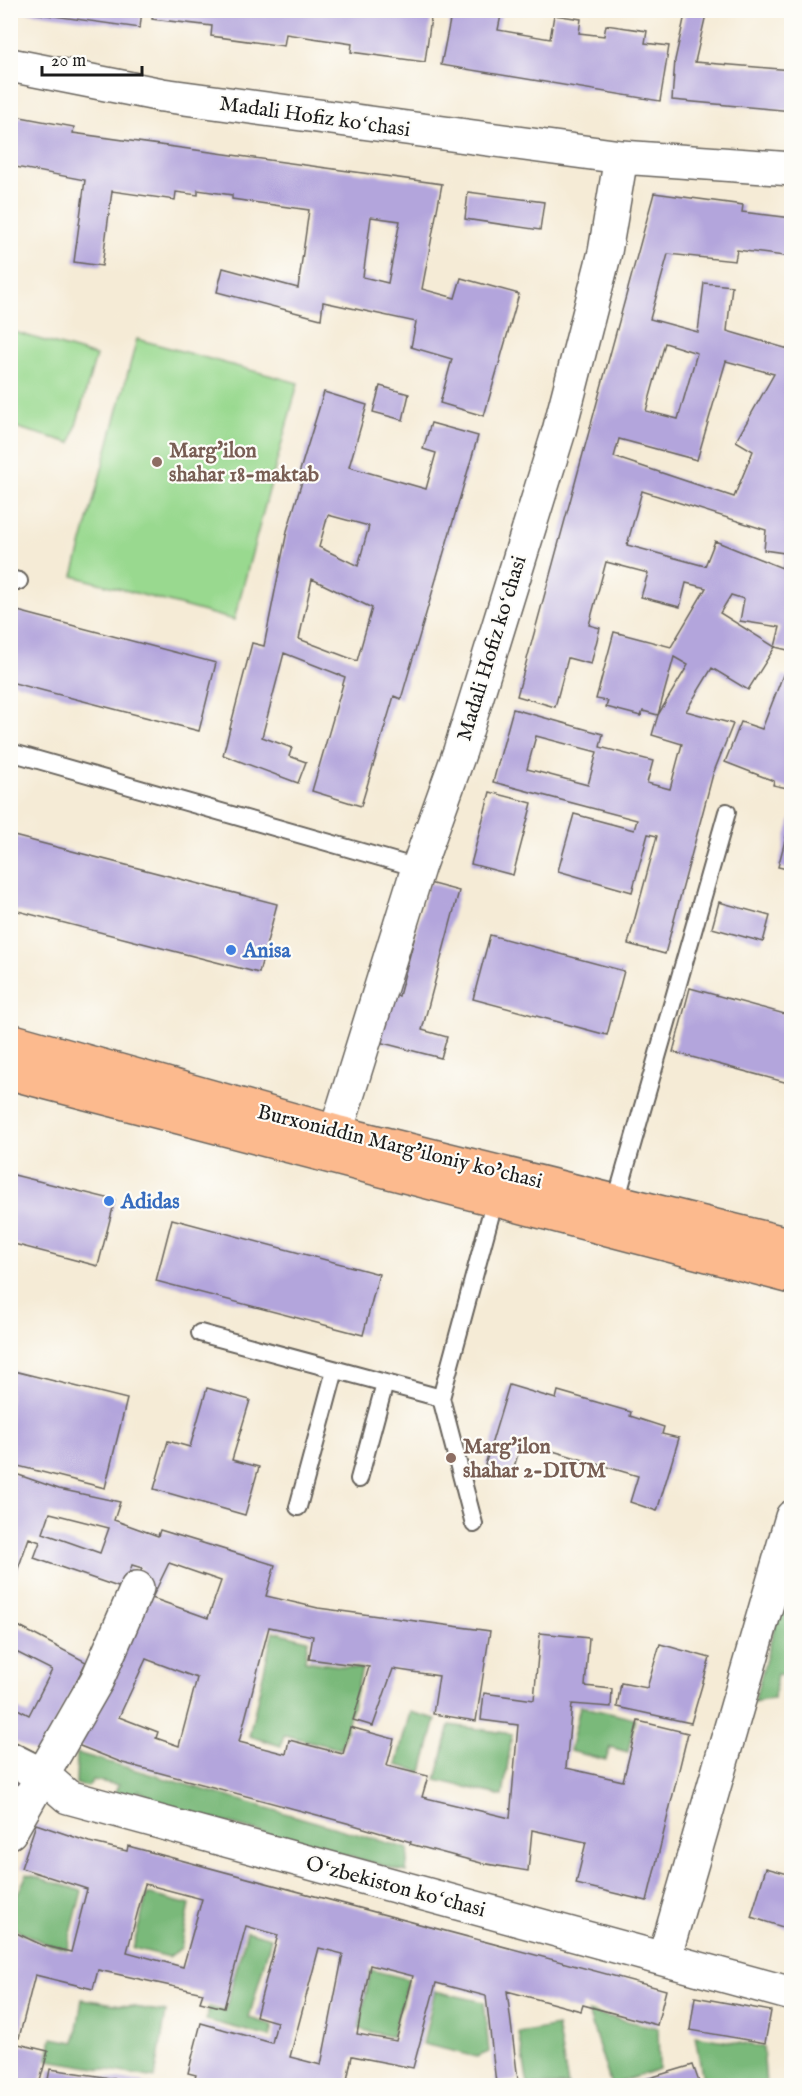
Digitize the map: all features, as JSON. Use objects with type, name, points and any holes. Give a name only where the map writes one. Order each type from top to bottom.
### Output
[{"type":"main road","name":"Burxoniddin Marg’iloniy ko’chasi","points":[[10,1040],[336,1132],[792,1245]]},
{"type":"main road","name":"Burxoniddin Marg’iloniy ko’chasi","points":[[10,1073],[792,1277]]},
{"type":"street","name":"Madali Hofiz koʻchasi","points":[[10,65],[162,95],[621,157],[792,169]]},
{"type":"street","name":"Madali Hofiz koʻchasi","points":[[336,1132],[418,868],[460,751],[559,431],[605,252],[621,157]]},
{"type":"street","points":[[664,1959],[792,1517]]},
{"type":"street","points":[[10,1832],[97,1680],[137,1588]]},
{"type":"street","name":"Oʻzbekiston koʻchasi","points":[[10,1759],[44,1776],[68,1797],[792,1994]]},
{"type":"lane","points":[[10,752],[418,868]]},
{"type":"lane","points":[[616,1201],[727,812]]},
{"type":"lane","points":[[474,1524],[441,1398],[495,1199]]},
{"type":"lane","points":[[200,1333],[441,1398]]},
{"type":"lane","points":[[298,1507],[335,1370]]},
{"type":"lane","points":[[359,1479],[385,1383]]},
{"type":"green space","points":[[11,331],[96,356],[71,443],[11,426]]},
{"type":"green space","points":[[137,339],[298,383],[234,620],[73,576]]},
{"type":"green space","points":[[791,1567],[791,1676],[777,1674],[774,1698],[754,1702]]},
{"type":"green space","points":[[273,1631],[308,1640],[305,1661],[362,1669],[341,1749],[284,1735],[281,1746],[249,1736]]},
{"type":"green space","points":[[580,1706],[635,1719],[628,1752],[610,1747],[606,1760],[570,1751]]},
{"type":"green space","points":[[410,1712],[436,1719],[422,1772],[396,1765]]},
{"type":"green space","points":[[450,1725],[512,1734],[503,1796],[436,1780]]},
{"type":"green space","points":[[77,1753],[409,1849],[406,1872],[172,1808],[139,1791],[130,1801],[112,1801],[118,1785],[93,1780],[88,1787],[76,1784]]},
{"type":"green space","points":[[27,1874],[82,1891],[67,1949],[44,1943],[11,1927],[11,1909]]},
{"type":"green space","points":[[147,1894],[190,1905],[181,1948],[169,1957],[133,1948]]},
{"type":"green space","points":[[247,1931],[271,1938],[249,2018],[273,2025],[270,2037],[206,2020],[209,2007],[225,2011]]},
{"type":"green space","points":[[371,1970],[408,1979],[392,2037],[359,2029]]},
{"type":"green space","points":[[435,1991],[484,2002],[489,2052],[477,2057],[423,2044]]},
{"type":"green space","points":[[82,1999],[166,2012],[155,2078],[48,2060],[52,2038],[75,2042]]},
{"type":"green space","points":[[588,2012],[658,2028],[659,2069],[611,2085]]},
{"type":"green space","points":[[557,2026],[568,2085],[528,2085],[519,2033]]},
{"type":"green space","points":[[695,2036],[763,2047],[766,2085],[704,2085]]},
{"type":"building","points":[[11,10],[142,10],[140,28]]},
{"type":"building","points":[[153,10],[432,10],[425,62],[351,52],[352,44],[286,34],[284,46],[211,36],[212,26],[152,19]]},
{"type":"building","points":[[452,10],[485,14],[486,10],[502,10],[498,30],[550,39],[554,15],[581,19],[579,33],[604,36],[606,25],[647,31],[645,43],[669,46],[660,101],[441,65]]},
{"type":"building","points":[[686,10],[707,10],[695,62],[792,70],[792,111],[672,100],[675,60]]},
{"type":"building","points":[[769,10],[792,10],[792,17],[769,14]]},
{"type":"building","points":[[10,115],[74,127],[73,133],[442,184],[422,289],[455,298],[461,278],[519,294],[484,416],[440,403],[452,359],[411,347],[416,322],[323,302],[321,319],[217,292],[223,268],[298,288],[309,210],[232,199],[232,195],[198,190],[198,195],[176,192],[175,200],[112,191],[102,266],[74,262],[85,180],[10,166]],"holes":[[[371,217],[400,221],[388,283],[363,277]]]},
{"type":"building","points":[[468,192],[544,202],[540,230],[465,219]]},
{"type":"building","points":[[654,193],[743,205],[742,212],[792,218],[792,257],[737,250],[735,261],[668,254],[650,319],[698,332],[704,283],[732,286],[727,331],[792,350],[792,651],[775,647],[748,690],[712,668],[686,711],[733,724],[713,774],[665,954],[628,944],[657,836],[648,834],[632,892],[558,871],[574,814],[634,830],[637,820],[493,782],[513,709],[603,734],[600,747],[653,761],[647,783],[670,789],[682,744],[652,735],[658,715],[643,711],[641,716],[606,707],[608,701],[596,699],[614,632],[671,647],[706,588],[686,583],[680,607],[641,597],[648,573],[606,562],[589,625],[600,628],[591,664],[568,658],[555,707],[517,696]],"holes":[[[665,343],[697,353],[678,419],[646,411]],[[726,361],[774,374],[736,441],[753,451],[734,497],[614,457],[619,439],[697,460]],[[642,491],[766,530],[764,550],[784,553],[782,568],[715,541],[705,566],[627,545]],[[731,595],[744,599],[740,621],[780,627],[775,647],[720,613]],[[674,657],[688,665],[658,715]],[[536,736],[597,752],[588,785],[527,769]]]},
{"type":"building","points":[[380,386],[409,394],[403,420],[373,412]]},
{"type":"building","points":[[324,392],[367,405],[349,467],[426,489],[436,453],[423,449],[431,423],[478,436],[401,699],[394,696],[361,806],[312,791],[345,677],[284,653],[262,737],[292,748],[289,756],[306,762],[298,783],[223,755],[252,643],[264,646],[287,531],[303,478],[298,477]],"holes":[[[328,515],[369,526],[358,566],[319,547]],[[312,579],[372,608],[357,661],[299,639]]]},
{"type":"building","points":[[10,609],[216,663],[199,731],[10,682]]},
{"type":"building","points":[[783,675],[792,678],[792,789],[773,785],[774,781],[725,762],[741,722],[762,729]]},
{"type":"building","points":[[490,792],[532,803],[513,875],[471,864]]},
{"type":"building","points":[[792,818],[792,870],[778,867]]},
{"type":"building","points":[[10,835],[277,904],[259,973],[10,909]]},
{"type":"building","points":[[429,883],[459,891],[422,1030],[447,1037],[441,1058],[375,1041],[388,993],[399,996]]},
{"type":"building","points":[[719,902],[770,916],[763,942],[712,928]]},
{"type":"building","points":[[490,935],[624,971],[607,1035],[473,999]]},
{"type":"building","points":[[690,988],[792,1016],[792,1084],[673,1052]]},
{"type":"building","points":[[10,1174],[115,1200],[98,1266],[10,1243]]},
{"type":"building","points":[[172,1219],[379,1274],[363,1335],[156,1281]]},
{"type":"building","points":[[10,1370],[127,1399],[105,1488],[10,1464]]},
{"type":"building","points":[[509,1385],[556,1399],[558,1391],[631,1412],[630,1416],[664,1427],[662,1434],[679,1438],[657,1511],[630,1502],[638,1476],[522,1442],[512,1473],[485,1465]]},
{"type":"building","points":[[207,1388],[250,1400],[232,1460],[259,1467],[245,1515],[154,1489],[168,1441],[190,1447]]},
{"type":"building","points":[[10,1472],[59,1489],[120,1502],[114,1520],[158,1536],[160,1530],[275,1565],[266,1596],[318,1608],[490,1631],[476,1721],[433,1714],[439,1676],[393,1669],[373,1726],[353,1720],[369,1667],[309,1659],[313,1636],[269,1627],[239,1742],[286,1754],[289,1740],[343,1754],[350,1727],[394,1739],[387,1766],[428,1776],[422,1797],[510,1818],[518,1725],[481,1720],[484,1693],[534,1700],[540,1633],[589,1638],[585,1686],[612,1689],[611,1707],[572,1704],[566,1768],[623,1781],[638,1721],[688,1733],[647,1901],[576,1884],[586,1842],[532,1830],[528,1871],[481,1863],[410,1844],[411,1842],[347,1823],[123,1763],[75,1744],[142,1568],[132,1565],[124,1589],[34,1558],[40,1542],[29,1538],[10,1591]],"holes":[[[50,1513],[109,1528],[100,1553],[43,1533]],[[169,1563],[221,1581],[208,1618],[152,1598]],[[146,1659],[197,1678],[179,1746],[156,1738],[158,1732],[119,1717]]]},
{"type":"building","points":[[18,1626],[86,1662],[39,1754],[10,1739],[10,1705],[29,1715],[52,1670],[10,1649],[10,1642]]},
{"type":"building","points":[[660,1644],[710,1658],[691,1723],[617,1707],[621,1683],[647,1688]]},
{"type":"building","points":[[10,1768],[27,1777],[10,1807]]},
{"type":"building","points":[[36,1824],[89,1842],[127,1851],[128,1846],[666,1990],[657,2025],[583,2005],[581,2011],[507,1991],[518,2080],[496,2083],[486,1996],[436,1983],[413,2068],[352,2056],[346,2085],[193,2085],[196,2075],[188,2073],[201,2023],[272,2043],[277,2022],[256,2016],[278,1935],[246,1926],[224,2008],[200,2002],[203,1993],[98,1970],[93,1989],[35,1975],[19,2038],[10,2036],[10,1930],[42,1945],[71,1952],[87,1889],[21,1868]],"holes":[[[145,1884],[202,1899],[183,1967],[127,1952]],[[319,1948],[343,1954],[321,2065],[290,2057]],[[370,1965],[413,1976],[396,2041],[357,2034]]]},
{"type":"building","points":[[766,1868],[792,1875],[792,1930],[751,1917]]},
{"type":"building","points":[[695,1997],[771,2011],[765,2043],[690,2030]]},
{"type":"building","points":[[10,2042],[48,2051],[39,2085],[15,2085],[19,2073],[10,2071]]},
{"type":"building","points":[[693,2065],[700,2085],[626,2085]]},
{"type":"building","points":[[50,2069],[152,2084],[47,2085]]},
{"type":"place","name":"Marg'ilon shahar 18-maktab","points":[[157,462]]},
{"type":"place","name":"Anisa","points":[[231,950]]},
{"type":"place","name":"Adidas","points":[[109,1201]]},
{"type":"place","name":"Marg'ilon shahar 2-DIUM","points":[[451,1458]]}]
